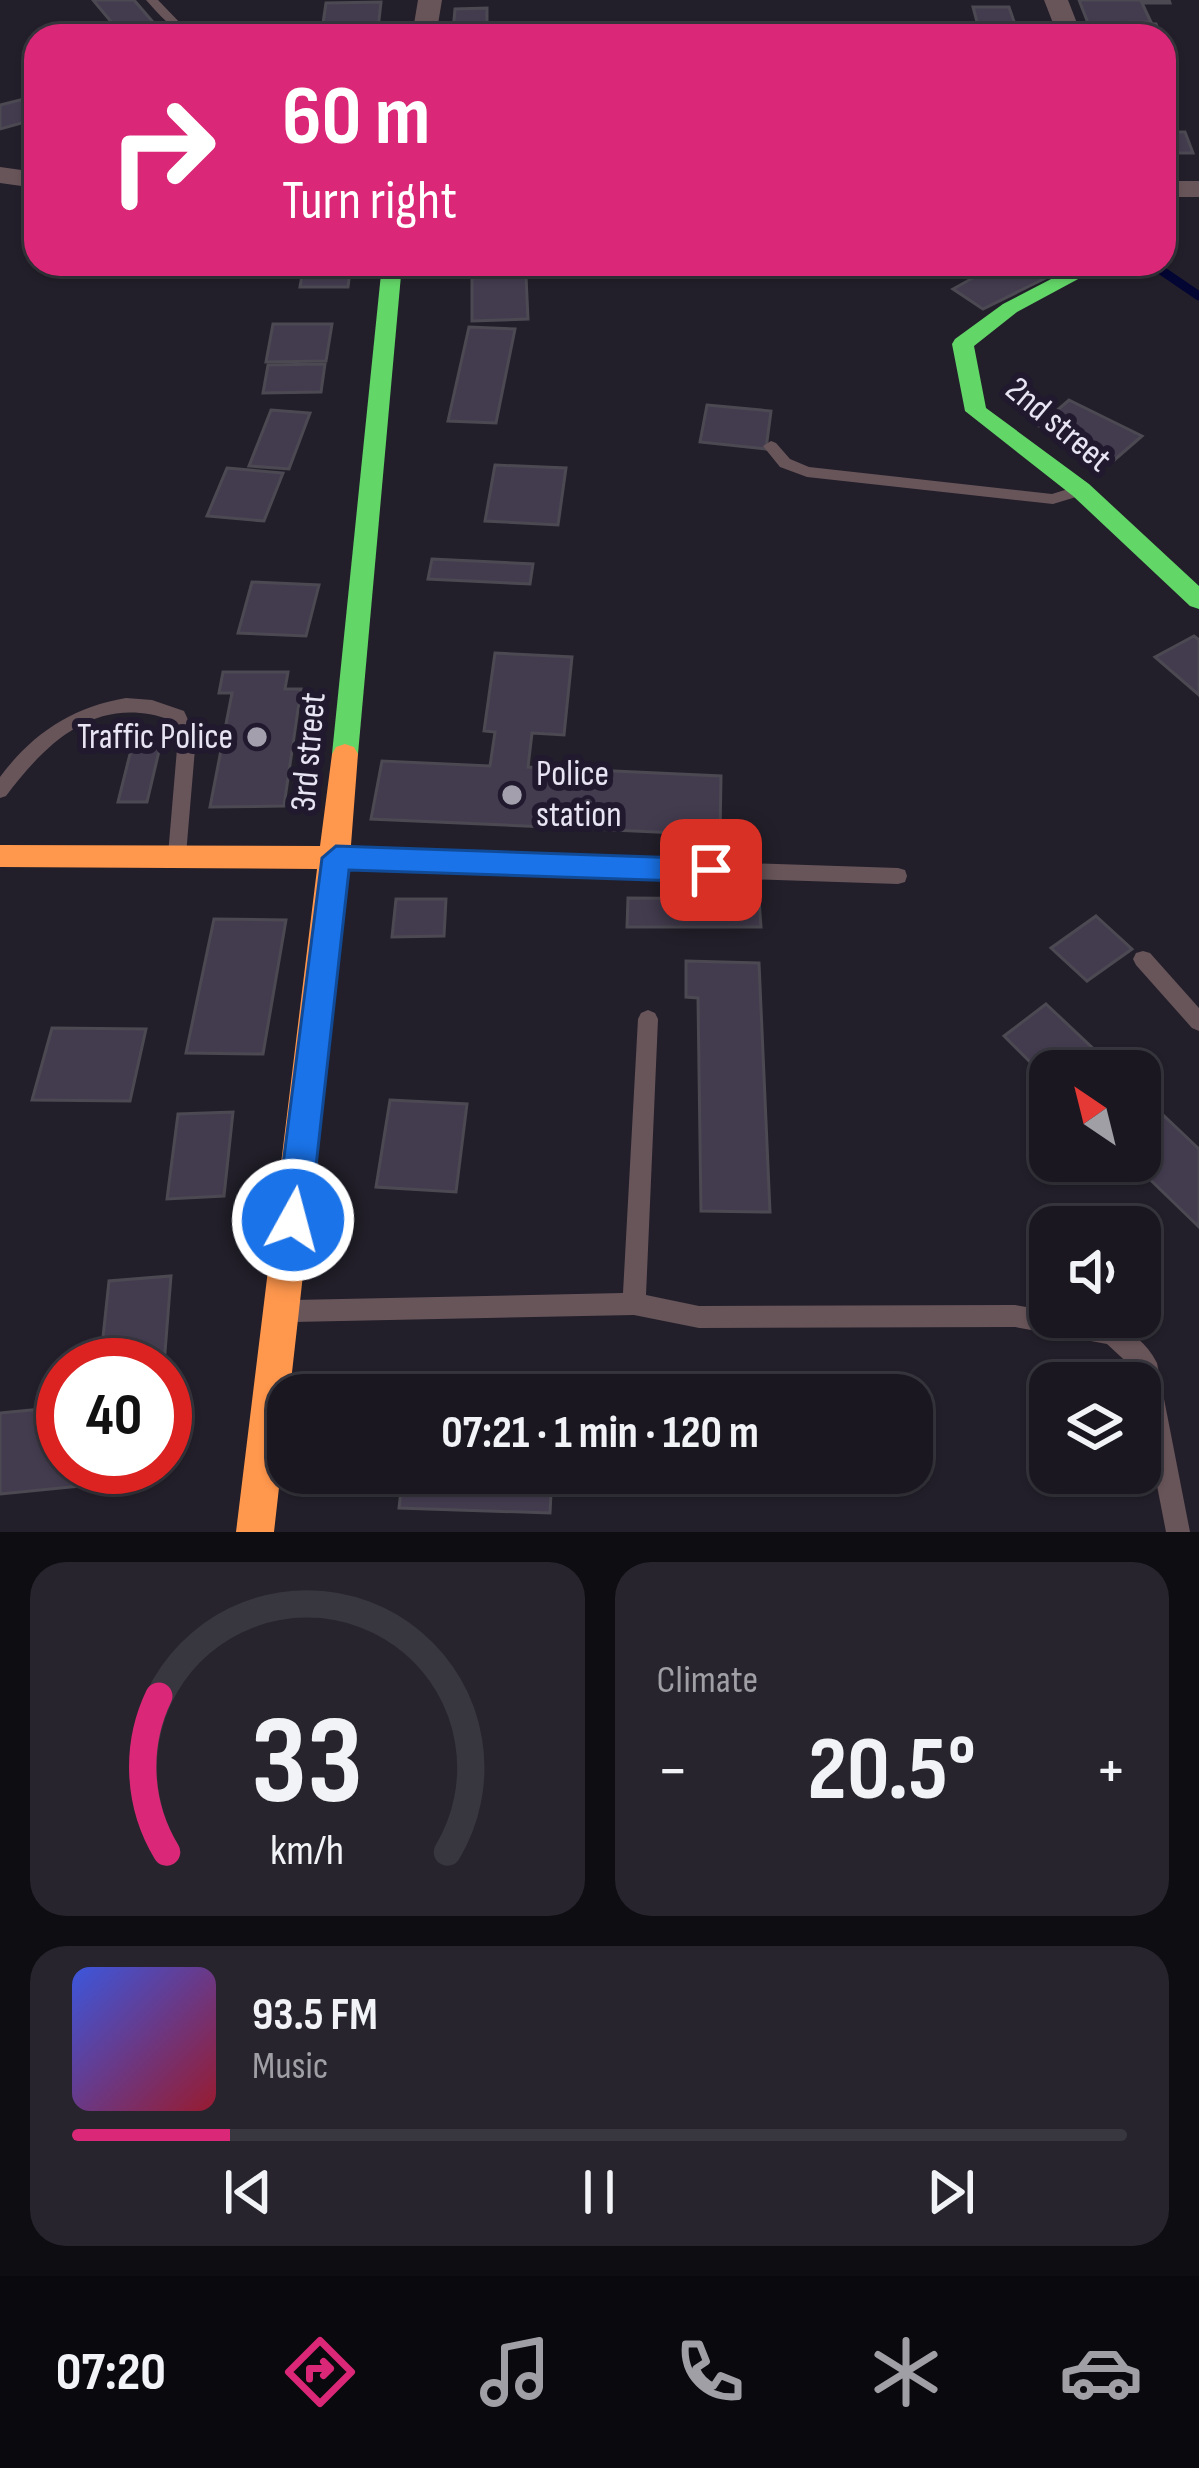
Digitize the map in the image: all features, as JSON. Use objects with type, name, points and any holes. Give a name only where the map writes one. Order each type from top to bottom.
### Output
[{"type":"street","name":"3rd street","points":[[255,1532],[336,858],[372,428],[391,276]]},
{"type":"street","name":"2nd street","points":[[1073,276],[1010,308],[963,344],[976,411],[1081,490],[1199,600]]},
{"type":"street","points":[[0,856],[336,858]]},
{"type":"lane","points":[[152,0],[175,24]]},
{"type":"lane","points":[[771,446],[785,463],[807,472],[1053,499],[1081,490]]},
{"type":"lane","points":[[0,791],[60,726],[94,709],[159,706],[178,716],[187,737],[177,857]]},
{"type":"lane","points":[[336,858],[898,877]]},
{"type":"lane","points":[[1143,959],[1199,1022]]},
{"type":"lane","points":[[634,1304],[648,1019]]},
{"type":"lane","points":[[282,1311],[634,1304],[699,1317],[1015,1316],[1113,1334],[1145,1363],[1178,1532]]},
{"type":"building","points":[[93,0],[134,0],[155,24],[113,24]]},
{"type":"building","points":[[1079,0],[1170,3],[1142,3],[1151,22],[1088,23]]},
{"type":"building","points":[[381,2],[379,24],[323,24],[326,3]]},
{"type":"building","points":[[973,7],[1009,7],[1015,24],[978,24]]},
{"type":"building","points":[[487,8],[487,24],[454,24],[455,9]]},
{"type":"building","points":[[24,99],[24,122],[0,129],[0,105]]},
{"type":"building","points":[[1176,132],[1185,132],[1193,153],[1176,153]]},
{"type":"building","points":[[302,276],[349,276],[348,287],[300,287]]},
{"type":"building","points":[[526,276],[528,319],[472,321],[472,278]]},
{"type":"building","points":[[976,276],[1050,276],[983,309],[953,289]]},
{"type":"building","points":[[273,324],[332,324],[326,361],[266,362]]},
{"type":"building","points":[[469,327],[515,329],[496,423],[448,421]]},
{"type":"building","points":[[325,364],[321,392],[263,393],[268,365]]},
{"type":"building","points":[[1069,400],[1142,436],[1111,463],[1039,426]]},
{"type":"building","points":[[707,405],[771,411],[766,449],[700,442]]},
{"type":"building","points":[[271,410],[310,413],[289,469],[249,466]]},
{"type":"building","points":[[495,465],[566,468],[558,525],[485,521]]},
{"type":"building","points":[[227,468],[283,473],[264,521],[207,516]]},
{"type":"building","points":[[432,559],[533,564],[530,584],[428,579]]},
{"type":"building","points":[[252,582],[319,585],[306,636],[238,633]]},
{"type":"building","points":[[1194,636],[1199,640],[1199,695],[1155,657]]},
{"type":"building","points":[[495,653],[572,657],[564,735],[532,733],[528,767],[721,776],[720,835],[371,819],[382,761],[490,766],[495,732],[484,731]]},
{"type":"building","points":[[223,672],[288,672],[285,689],[301,689],[284,806],[210,807],[232,693],[219,693]]},
{"type":"building","points":[[136,730],[164,730],[147,802],[118,802]]},
{"type":"building","points":[[628,898],[759,899],[761,927],[627,927]]},
{"type":"building","points":[[396,899],[446,899],[444,936],[392,937]]},
{"type":"building","points":[[1096,916],[1132,949],[1087,981],[1051,948]]},
{"type":"building","points":[[214,919],[286,920],[263,1054],[186,1053]]},
{"type":"building","points":[[686,961],[759,963],[770,1212],[701,1211],[698,998],[686,997]]},
{"type":"building","points":[[1046,1004],[1095,1050],[1029,1050],[1029,1061],[1004,1036]]},
{"type":"building","points":[[52,1028],[146,1029],[130,1101],[32,1100]]},
{"type":"building","points":[[390,1100],[467,1104],[456,1192],[376,1187]]},
{"type":"building","points":[[233,1112],[224,1196],[167,1199],[178,1114]]},
{"type":"building","points":[[1161,1113],[1199,1149],[1199,1227],[1153,1182],[1161,1182]]},
{"type":"building","points":[[171,1276],[166,1338],[103,1338],[109,1281]]},
{"type":"building","points":[[36,1410],[36,1490],[0,1494],[0,1413]]},
{"type":"building","points":[[401,1494],[551,1494],[550,1513],[399,1508]]},
{"type":"waterway","points":[[1170,276],[1199,296]]},
{"type":"traffic: fast","points":[[345,754],[391,276]]},
{"type":"traffic: fast","points":[[1073,276],[1010,308],[963,344],[976,411],[1081,490],[1199,600]]},
{"type":"traffic: slow","points":[[255,1532],[345,754]]},
{"type":"traffic: slow","points":[[0,856],[336,858]]},
{"type":"place","name":"Traffic Police","points":[[257,737]]},
{"type":"place","name":"Police station","points":[[512,795]]},
{"type":"route","points":[[293,1220],[336,858],[711,870]]}]
